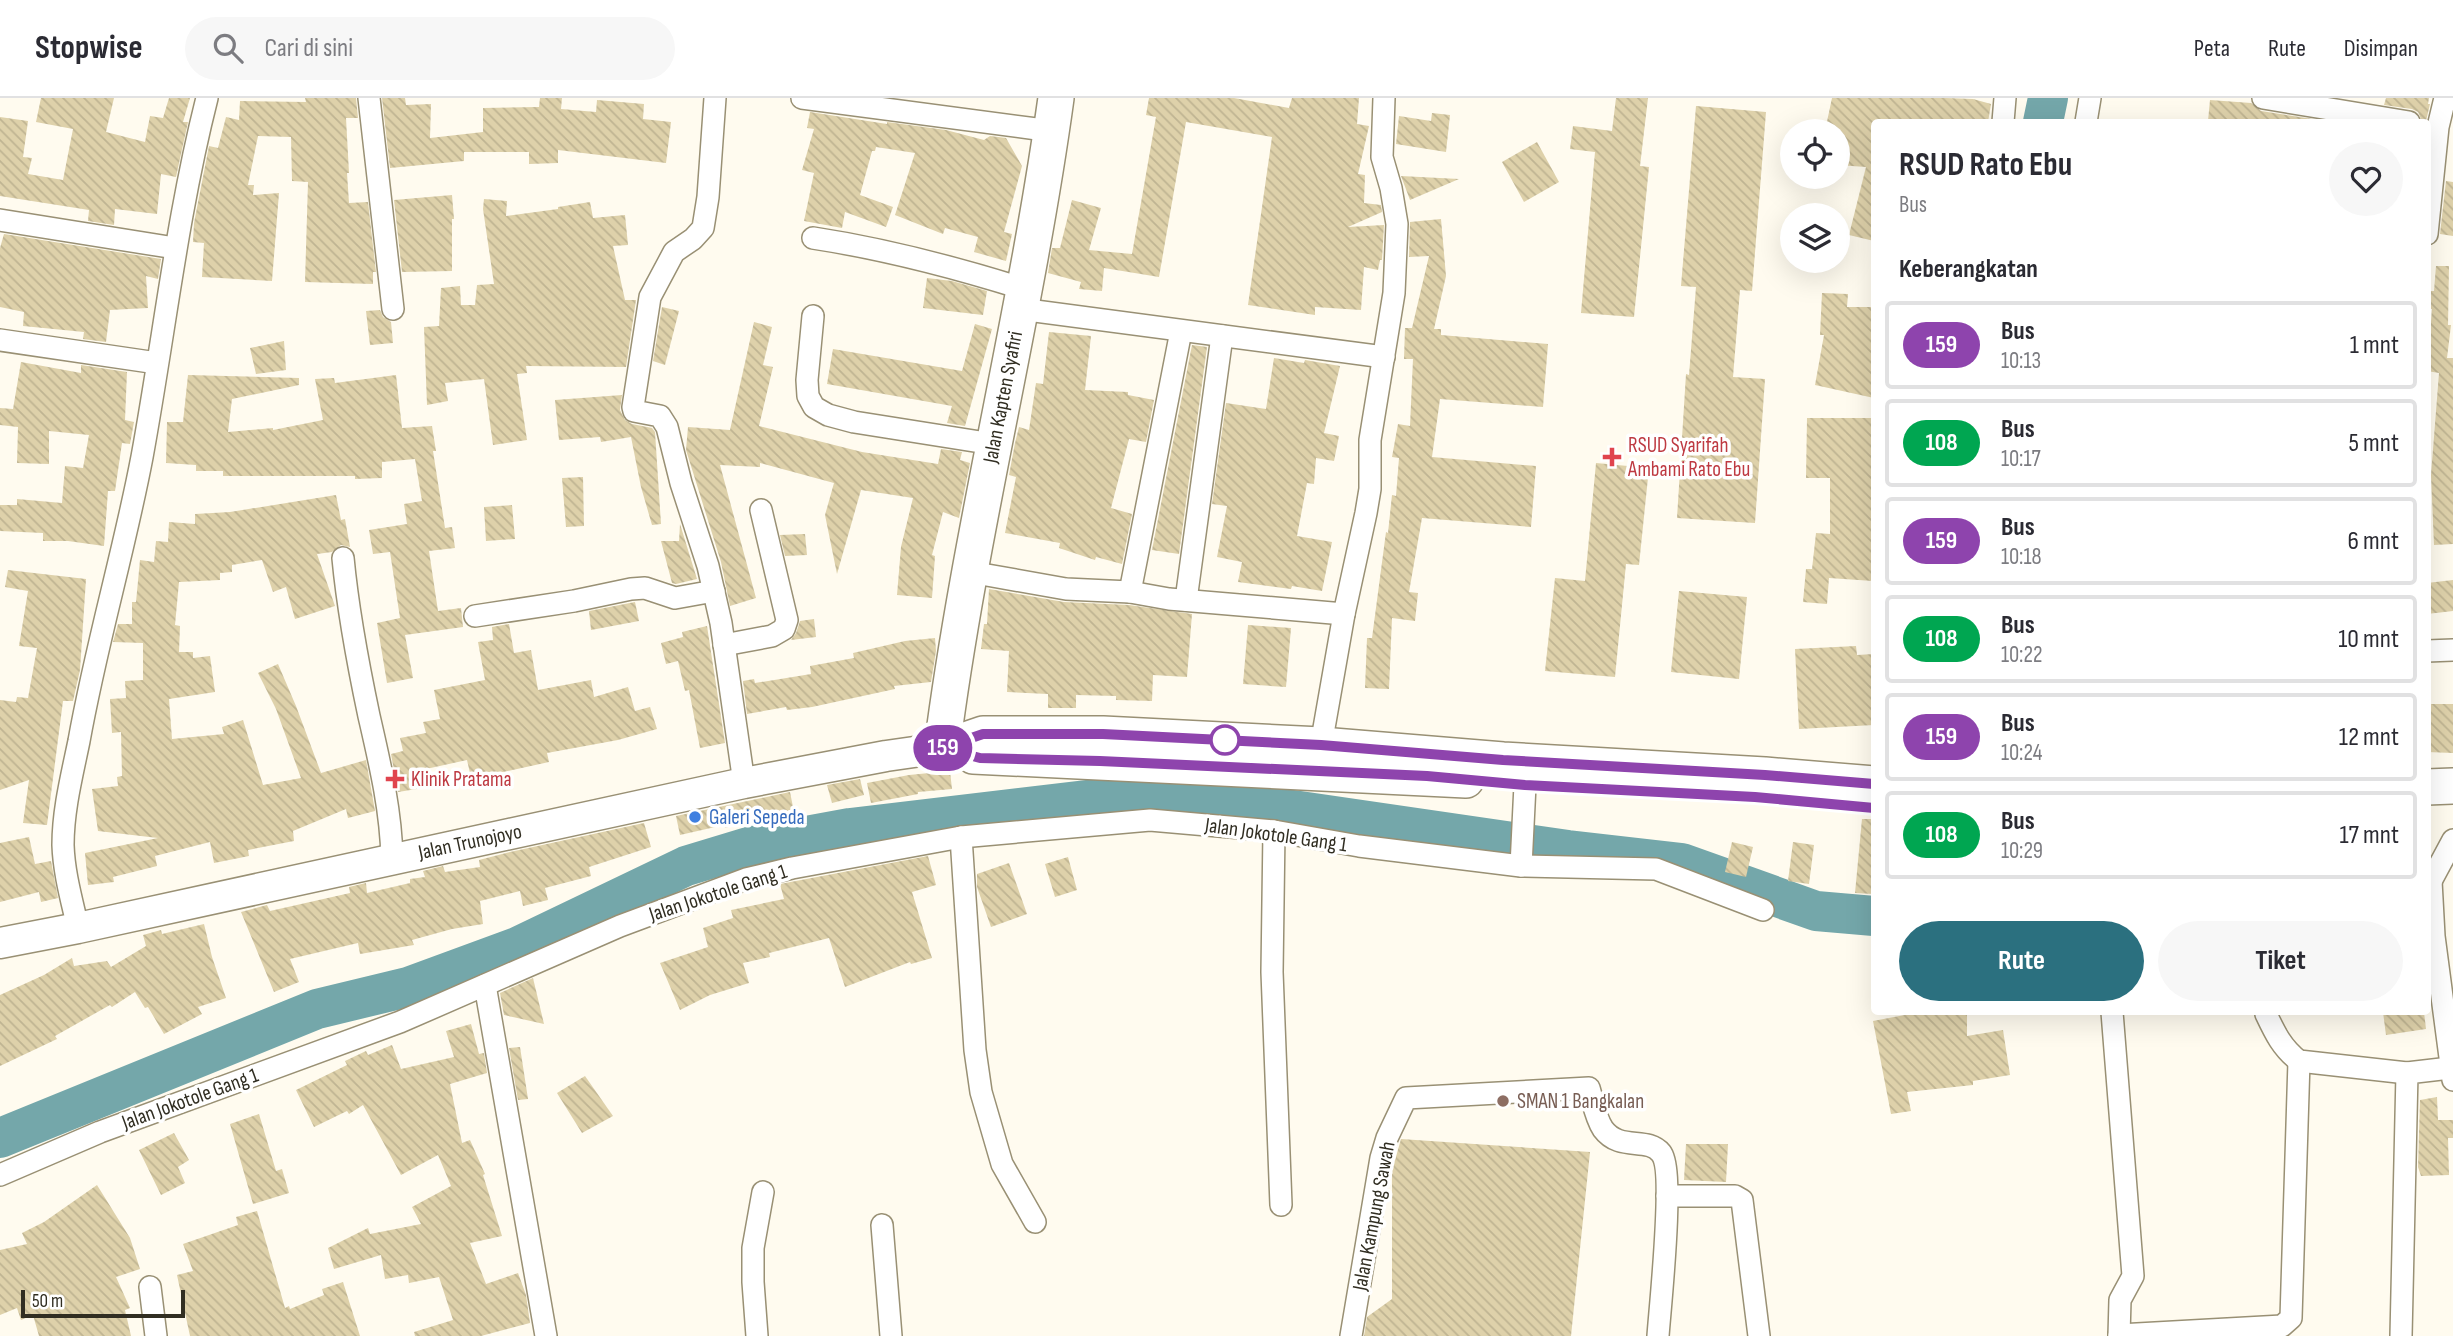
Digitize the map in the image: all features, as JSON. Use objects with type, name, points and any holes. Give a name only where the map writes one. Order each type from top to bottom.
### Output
[{"type":"highway","name":"Jalan Kapten Syafiri","points":[[942,748],[993,444],[1022,299],[1054,114]]},
{"type":"highway","points":[[942,748],[983,734],[1103,734],[1321,745],[1503,760],[1871,784]]},
{"type":"highway","points":[[942,748],[980,758],[1427,776],[1525,785],[1755,797],[1871,808]]},
{"type":"highway","points":[[2431,787],[2453,786]]},
{"type":"highway","points":[[2431,808],[2453,808]]},
{"type":"main road","name":"Jalan Trunojoyo","points":[[0,943],[78,929],[744,783],[942,748]]},
{"type":"street","points":[[78,929],[65,873],[63,843],[66,811],[90,677],[124,546],[142,458],[174,248],[190,164],[207,98]]},
{"type":"street","points":[[369,98],[393,309]]},
{"type":"street","points":[[715,98],[708,197],[702,228],[693,239],[674,253],[650,297],[633,407],[639,413],[660,416],[667,427],[681,483],[708,566],[724,645],[744,783]]},
{"type":"street","points":[[802,98],[1054,114]]},
{"type":"street","points":[[1321,745],[1370,489],[1370,440],[1394,293],[1397,224],[1382,157],[1384,98]]},
{"type":"street","points":[[2003,119],[2005,98]]},
{"type":"street","points":[[2086,119],[2090,98]]},
{"type":"street","points":[[2263,98],[2391,119]]},
{"type":"street","points":[[2431,163],[2433,127],[2445,98],[2453,99]]},
{"type":"street","points":[[0,220],[174,248]]},
{"type":"street","points":[[813,238],[938,262],[1022,299],[1181,331],[1384,357]]},
{"type":"street","points":[[813,316],[807,380],[808,396],[814,407],[828,415],[854,422],[993,444]]},
{"type":"street","points":[[1130,592],[1181,331]]},
{"type":"street","points":[[1186,600],[1222,336]]},
{"type":"street","points":[[0,340],[157,363]]},
{"type":"street","points":[[724,645],[772,636],[784,629],[787,620],[761,510]]},
{"type":"street","points":[[343,558],[346,593],[390,814],[392,859]]},
{"type":"street","points":[[971,572],[1066,589],[1130,592],[1186,600],[1344,614]]},
{"type":"street","points":[[475,616],[574,601],[631,589],[645,588],[675,598],[713,591]]},
{"type":"street","points":[[2431,651],[2453,650]]},
{"type":"street","points":[[1522,861],[1525,785]]},
{"type":"street","name":"Jalan Jokotole Gang 1","points":[[0,1175],[100,1132],[400,1022],[620,926],[746,879],[961,837],[1150,820],[1274,831],[1359,846],[1522,861],[1656,869],[1763,909]]},
{"type":"street","points":[[1274,831],[1272,972],[1281,1205]]},
{"type":"street","points":[[961,837],[975,1050],[981,1092],[1002,1164],[1035,1222]]},
{"type":"street","points":[[2266,1015],[2277,1039],[2286,1051],[2299,1061],[2407,1073],[2452,1074],[2434,936],[2432,878],[2453,840]]},
{"type":"street","points":[[485,985],[547,1336]]},
{"type":"street","points":[[2112,1015],[2133,1276],[2120,1300],[2119,1336],[2282,1326],[2291,1318],[2299,1061]]},
{"type":"street","points":[[2401,1336],[2407,1073]]},
{"type":"street","name":"Jalan Kampung Sawah","points":[[1351,1336],[1381,1158],[1387,1138],[1406,1098],[1589,1088],[1598,1118],[1612,1138],[1622,1143],[1656,1148],[1662,1154],[1667,1196]]},
{"type":"street","points":[[757,1336],[753,1248],[764,1192]]},
{"type":"street","points":[[1658,1336],[1667,1196],[1735,1196],[1742,1200],[1759,1336]]},
{"type":"street","points":[[882,1225],[891,1336]]},
{"type":"street","points":[[150,1287],[156,1336]]},
{"type":"building","points":[[41,98],[114,98],[106,132],[145,142],[150,116],[163,118],[169,98],[190,98],[183,122],[188,122],[176,177],[161,174],[157,214],[115,209],[114,225],[88,221],[89,210],[0,196],[0,117],[28,121],[23,157],[32,158],[28,174],[63,180],[73,129],[36,122]]},
{"type":"building","points":[[305,98],[356,98],[358,118],[346,118],[349,203],[368,202],[376,272],[373,272],[373,284],[305,282],[308,182],[292,181],[291,137],[258,136],[248,185],[254,185],[253,195],[279,193],[272,281],[202,277],[204,243],[193,242],[194,223],[209,146],[218,148],[226,117],[239,120],[240,101],[306,102]]},
{"type":"building","points":[[382,98],[405,98],[406,105],[431,104],[430,138],[483,132],[483,108],[539,107],[540,98],[562,98],[561,109],[596,112],[597,100],[644,104],[643,119],[671,122],[666,163],[558,150],[558,163],[529,164],[529,152],[464,152],[464,161],[390,168]]},
{"type":"building","points":[[1149,98],[1234,98],[1289,108],[1292,98],[1359,98],[1357,124],[1369,126],[1358,174],[1365,175],[1364,203],[1381,205],[1382,212],[1348,227],[1384,225],[1382,260],[1378,270],[1364,267],[1361,310],[1315,307],[1315,315],[1248,305],[1272,137],[1186,122],[1159,277],[1104,268],[1102,291],[1079,289],[1081,282],[1048,273],[1052,248],[1060,248],[1072,200],[1101,208],[1089,250],[1132,254],[1156,117],[1146,115]]},
{"type":"building","points":[[1616,98],[1648,98],[1640,166],[1649,167],[1634,317],[1581,313],[1595,152],[1570,149],[1573,126],[1612,131]]},
{"type":"building","points":[[1832,98],[1973,99],[1991,104],[1988,119],[1871,119],[1871,240],[1850,235],[1866,167],[1850,166],[1850,119],[1828,119]]},
{"type":"building","points":[[2386,98],[2429,98],[2430,104],[2426,119],[2421,119],[2418,112],[2412,109],[2384,105]]},
{"type":"building","points":[[2210,100],[2251,103],[2261,111],[2313,119],[2208,119]]},
{"type":"building","points":[[1696,106],[1766,112],[1752,291],[1740,290],[1733,377],[1765,379],[1755,523],[1677,518],[1686,374],[1689,375],[1696,287],[1681,286]]},
{"type":"building","points":[[810,112],[946,130],[984,140],[990,136],[1006,138],[1022,166],[1004,232],[1012,234],[1006,261],[974,252],[978,237],[945,228],[943,234],[895,215],[915,153],[876,147],[875,151],[872,151],[860,195],[893,207],[886,227],[845,212],[842,228],[804,221],[814,173],[802,170],[814,129],[807,128]]},
{"type":"building","points":[[1432,113],[1450,115],[1446,152],[1396,144],[1399,116],[1431,121]]},
{"type":"building","points":[[1537,142],[1559,182],[1524,202],[1502,162]]},
{"type":"building","points":[[1401,176],[1459,179],[1410,200]]},
{"type":"building","points":[[2446,181],[2453,182],[2453,236],[2440,234]]},
{"type":"building","points":[[452,195],[452,271],[402,272],[394,200]]},
{"type":"building","points":[[484,199],[507,201],[506,216],[590,202],[593,218],[625,215],[628,245],[613,246],[625,300],[636,300],[626,367],[526,366],[527,373],[517,374],[527,440],[493,445],[484,379],[445,383],[448,401],[427,405],[424,327],[439,326],[441,288],[460,286],[461,305],[475,305],[477,285],[494,284],[483,209]]},
{"type":"building","points":[[1441,219],[1446,276],[1434,329],[1441,329],[1441,335],[1548,344],[1543,407],[1440,399],[1432,457],[1536,466],[1531,527],[1422,518],[1409,592],[1418,593],[1415,621],[1392,618],[1389,689],[1365,688],[1367,638],[1372,638],[1392,495],[1396,496],[1399,458],[1392,457],[1398,424],[1410,426],[1413,359],[1404,359],[1405,328],[1412,328],[1429,256],[1409,257],[1410,222]]},
{"type":"building","points":[[4,234],[161,259],[158,279],[146,276],[148,308],[110,310],[106,342],[83,339],[84,332],[23,326],[24,312],[0,307],[0,248]]},
{"type":"building","points":[[2436,266],[2449,266],[2448,325],[2451,325],[2447,358],[2453,358],[2453,544],[2434,545],[2431,475],[2439,373],[2431,372],[2431,291],[2434,291]]},
{"type":"building","points":[[927,278],[952,281],[987,291],[983,315],[923,308]]},
{"type":"building","points":[[1822,293],[1848,294],[1847,307],[1871,307],[1871,397],[1815,385],[1824,335],[1820,335]]},
{"type":"building","points":[[662,307],[679,311],[665,365],[653,361]]},
{"type":"building","points":[[380,310],[383,317],[391,322],[393,343],[370,345],[366,311]]},
{"type":"building","points":[[754,322],[772,327],[763,365],[773,367],[759,426],[862,452],[938,464],[941,449],[962,452],[960,460],[970,463],[959,518],[943,512],[932,555],[935,556],[932,598],[897,595],[901,547],[913,498],[861,490],[837,574],[825,515],[834,483],[760,463],[760,467],[720,465],[756,598],[730,606],[721,562],[686,450],[688,427],[730,430]]},
{"type":"building","points":[[975,324],[992,329],[965,426],[947,423],[952,406],[827,384],[833,349],[962,371]]},
{"type":"building","points":[[1049,332],[1091,336],[1085,390],[1128,392],[1128,395],[1154,400],[1146,442],[1129,439],[1111,508],[1132,514],[1122,564],[1096,557],[1095,560],[1059,548],[1060,543],[1005,533],[1016,477],[1009,475],[1015,443],[1019,427],[1029,430],[1036,383],[1043,384]]},
{"type":"building","points":[[284,341],[286,370],[256,374],[250,348]]},
{"type":"building","points":[[1192,345],[1207,347],[1179,554],[1152,550]]},
{"type":"building","points":[[1274,358],[1340,366],[1324,433],[1339,436],[1334,461],[1316,458],[1314,484],[1307,483],[1297,536],[1332,542],[1322,591],[1238,582],[1242,562],[1217,557],[1227,506],[1212,504],[1226,403],[1266,409]]},
{"type":"building","points":[[21,362],[81,373],[81,365],[127,372],[125,420],[134,422],[130,444],[122,443],[115,491],[108,491],[104,546],[43,541],[43,533],[0,531],[0,505],[17,505],[17,499],[62,503],[65,466],[83,468],[89,435],[49,431],[49,464],[17,463],[18,427],[0,425],[0,408],[13,409]]},
{"type":"building","points":[[188,375],[299,378],[299,385],[232,399],[228,432],[273,430],[323,420],[315,379],[334,378],[335,383],[396,375],[402,428],[432,426],[436,451],[433,451],[445,528],[452,527],[455,548],[429,551],[438,611],[461,608],[463,627],[405,635],[413,678],[387,683],[377,623],[400,618],[390,552],[373,554],[369,530],[407,524],[404,504],[422,501],[415,459],[382,462],[382,478],[355,479],[355,476],[223,476],[223,471],[196,471],[196,465],[166,463],[167,422],[183,422]]},
{"type":"building","points":[[622,395],[620,410],[625,420],[652,428],[655,432],[661,524],[652,525],[631,437],[601,442],[600,437],[559,440],[555,400]]},
{"type":"building","points":[[1807,418],[1871,418],[1871,581],[1829,578],[1827,604],[1803,602],[1806,569],[1812,569],[1816,533],[1830,534],[1830,478],[1806,478]]},
{"type":"building","points":[[1596,463],[1649,468],[1639,565],[1626,564],[1615,677],[1545,671],[1555,578],[1585,581]]},
{"type":"building","points":[[583,477],[584,526],[566,527],[562,478]]},
{"type":"building","points":[[336,495],[341,520],[345,519],[350,547],[341,545],[332,552],[317,554],[335,606],[295,619],[286,587],[273,592],[262,560],[232,565],[232,572],[220,573],[220,580],[179,582],[175,625],[180,626],[179,652],[193,652],[193,658],[210,656],[215,692],[169,699],[172,739],[224,734],[222,727],[243,720],[263,785],[301,778],[276,709],[258,673],[278,664],[321,773],[366,760],[375,811],[348,818],[346,809],[293,831],[294,841],[248,850],[249,856],[214,863],[210,842],[155,856],[157,866],[113,877],[114,882],[88,885],[85,853],[158,838],[98,831],[92,789],[118,786],[117,777],[122,776],[121,732],[112,733],[110,699],[126,698],[125,681],[143,680],[143,643],[113,642],[118,624],[132,624],[132,602],[136,602],[140,560],[154,562],[156,541],[168,542],[169,522],[195,524],[195,514],[230,512]]},
{"type":"building","points":[[512,505],[515,539],[486,541],[484,507]]},
{"type":"building","points":[[680,524],[697,579],[676,584],[672,583],[661,541],[679,541]]},
{"type":"building","points":[[805,534],[807,555],[785,556],[780,535]]},
{"type":"building","points":[[8,570],[86,579],[80,670],[73,701],[63,701],[47,825],[23,823],[29,780],[0,790],[0,700],[16,702],[17,697],[28,698],[37,648],[19,646],[28,591],[5,587]]},
{"type":"building","points":[[2453,580],[2453,611],[2431,614],[2431,583]]},
{"type":"building","points":[[989,589],[1064,602],[1129,605],[1192,614],[1187,677],[1153,675],[1152,701],[1116,700],[1116,696],[1076,695],[1076,708],[1048,708],[1048,694],[1007,692],[1009,651],[981,649],[984,624],[987,624]]},
{"type":"building","points":[[1679,591],[1747,597],[1739,679],[1671,672]]},
{"type":"building","points":[[635,602],[639,621],[591,630],[589,611]]},
{"type":"building","points":[[814,619],[816,637],[791,640],[800,621]]},
{"type":"building","points":[[509,624],[514,653],[531,650],[538,690],[591,680],[594,697],[628,687],[635,711],[650,707],[657,729],[618,740],[547,753],[549,762],[494,774],[472,782],[467,760],[426,769],[429,787],[398,792],[391,754],[403,751],[400,738],[426,733],[423,722],[440,719],[434,690],[485,680],[478,642],[493,640],[492,627]]},
{"type":"building","points":[[1248,625],[1291,628],[1286,687],[1243,684]]},
{"type":"building","points":[[707,626],[725,743],[700,748],[689,690],[685,691],[678,661],[666,664],[661,643],[683,637],[682,632]]},
{"type":"building","points":[[935,638],[936,651],[931,682],[894,686],[895,689],[812,707],[787,710],[786,707],[747,714],[743,681],[754,679],[755,683],[811,674],[810,666],[854,658],[853,653],[905,641]]},
{"type":"building","points":[[1856,646],[1857,655],[1871,654],[1871,725],[1799,729],[1795,649]]},
{"type":"building","points":[[2431,704],[2453,704],[2453,753],[2431,752]]},
{"type":"building","points":[[950,771],[952,789],[918,792],[871,803],[867,783]]},
{"type":"building","points":[[860,779],[864,795],[832,803],[827,785]]},
{"type":"building","points":[[790,792],[795,817],[764,823],[762,818],[725,828],[724,825],[680,835],[676,816]]},
{"type":"building","points":[[1862,819],[1871,819],[1871,894],[1855,893]]},
{"type":"building","points":[[644,823],[651,847],[589,867],[591,876],[545,888],[548,900],[523,906],[520,891],[480,901],[483,924],[412,940],[414,945],[360,954],[358,943],[290,959],[299,982],[274,992],[241,912],[267,905],[270,911],[350,893],[349,887],[366,883],[367,893],[410,883],[410,879],[425,877],[423,871],[443,866],[445,872],[480,867],[479,860]]},
{"type":"building","points":[[29,837],[35,864],[51,861],[58,898],[41,902],[39,892],[0,902],[0,843]]},
{"type":"building","points":[[1732,842],[1753,847],[1746,877],[1725,872]]},
{"type":"building","points":[[1793,842],[1814,845],[1809,884],[1788,881]]},
{"type":"building","points":[[928,856],[936,885],[912,892],[932,958],[911,964],[910,962],[845,987],[829,938],[769,953],[770,957],[743,963],[749,983],[710,995],[680,1010],[660,963],[708,947],[703,928],[733,918],[731,910],[784,899],[780,884]]},
{"type":"building","points":[[1068,857],[1077,890],[1055,897],[1045,864]]},
{"type":"building","points":[[1009,863],[1027,914],[991,927],[977,887],[977,874]]},
{"type":"building","points":[[204,924],[226,998],[198,1007],[202,1014],[164,1034],[148,1007],[145,1008],[135,992],[55,1036],[57,1039],[0,1066],[0,995],[44,975],[72,958],[74,966],[107,961],[111,967],[146,946],[143,935],[161,930],[162,934]]},
{"type":"building","points":[[533,978],[544,1024],[504,1015],[500,993]]},
{"type":"building","points":[[1905,1015],[1967,1015],[1967,1036],[2003,1030],[2010,1075],[1973,1081],[1973,1085],[1907,1092],[1911,1111],[1891,1114],[1873,1021]]},
{"type":"building","points":[[2383,1015],[2424,1015],[2426,1029],[2386,1035]]},
{"type":"building","points":[[471,1024],[479,1054],[484,1053],[487,1073],[450,1084],[462,1143],[470,1140],[485,1174],[483,1175],[502,1236],[470,1243],[486,1284],[518,1273],[526,1295],[530,1323],[481,1336],[415,1336],[414,1332],[453,1320],[439,1277],[409,1283],[408,1275],[385,1279],[381,1255],[334,1269],[328,1248],[368,1228],[370,1234],[421,1224],[412,1207],[451,1186],[438,1155],[401,1175],[363,1105],[349,1114],[347,1111],[314,1127],[296,1090],[347,1065],[345,1061],[366,1051],[368,1055],[392,1045],[401,1069],[454,1057],[446,1031]]},
{"type":"building","points":[[520,1047],[528,1099],[518,1100],[509,1048]]},
{"type":"building","points":[[585,1076],[613,1116],[582,1133],[557,1093]]},
{"type":"building","points":[[2437,1097],[2438,1120],[2453,1120],[2453,1138],[2448,1138],[2449,1175],[2421,1176],[2418,1167],[2420,1100]]},
{"type":"building","points":[[259,1114],[276,1171],[282,1169],[289,1193],[253,1204],[230,1124]]},
{"type":"building","points":[[174,1133],[189,1160],[178,1167],[185,1183],[161,1195],[139,1150]]},
{"type":"building","points":[[1401,1139],[1590,1152],[1571,1336],[1364,1336],[1367,1317],[1392,1299],[1392,1171]]},
{"type":"building","points":[[1686,1144],[1728,1144],[1726,1182],[1684,1180]]},
{"type":"building","points":[[97,1185],[130,1238],[140,1269],[116,1277],[130,1308],[125,1310],[131,1336],[39,1336],[33,1315],[21,1320],[17,1308],[0,1315],[0,1250],[27,1244],[22,1233],[44,1222]]},
{"type":"building","points":[[257,1211],[285,1308],[289,1306],[290,1309],[324,1295],[322,1289],[343,1282],[360,1336],[190,1336],[177,1275],[193,1271],[183,1244],[238,1225],[236,1217]]},
{"type":"waterway","points":[[2044,119],[2048,98]]},
{"type":"waterway","points":[[0,1138],[317,1009],[408,987],[517,947],[686,866],[752,846],[850,828],[1103,798],[1258,805],[1568,850],[1682,863],[1816,911],[1871,916]]},
{"type":"bus line","name":"159","points":[[1871,784],[1503,760],[1321,745],[1103,734],[983,734],[942,748],[980,758],[1427,776],[1525,785],[1755,797],[1871,808]]},
{"type":"place","name":"RSUD Syarifah Ambami Rato Ebu","points":[[1612,457]]},
{"type":"place","name":"Klinik Pratama","points":[[395,779]]},
{"type":"place","name":"Galeri Sepeda","points":[[695,817]]},
{"type":"place","name":"SMAN 1 Bangkalan","points":[[1503,1101]]}]
